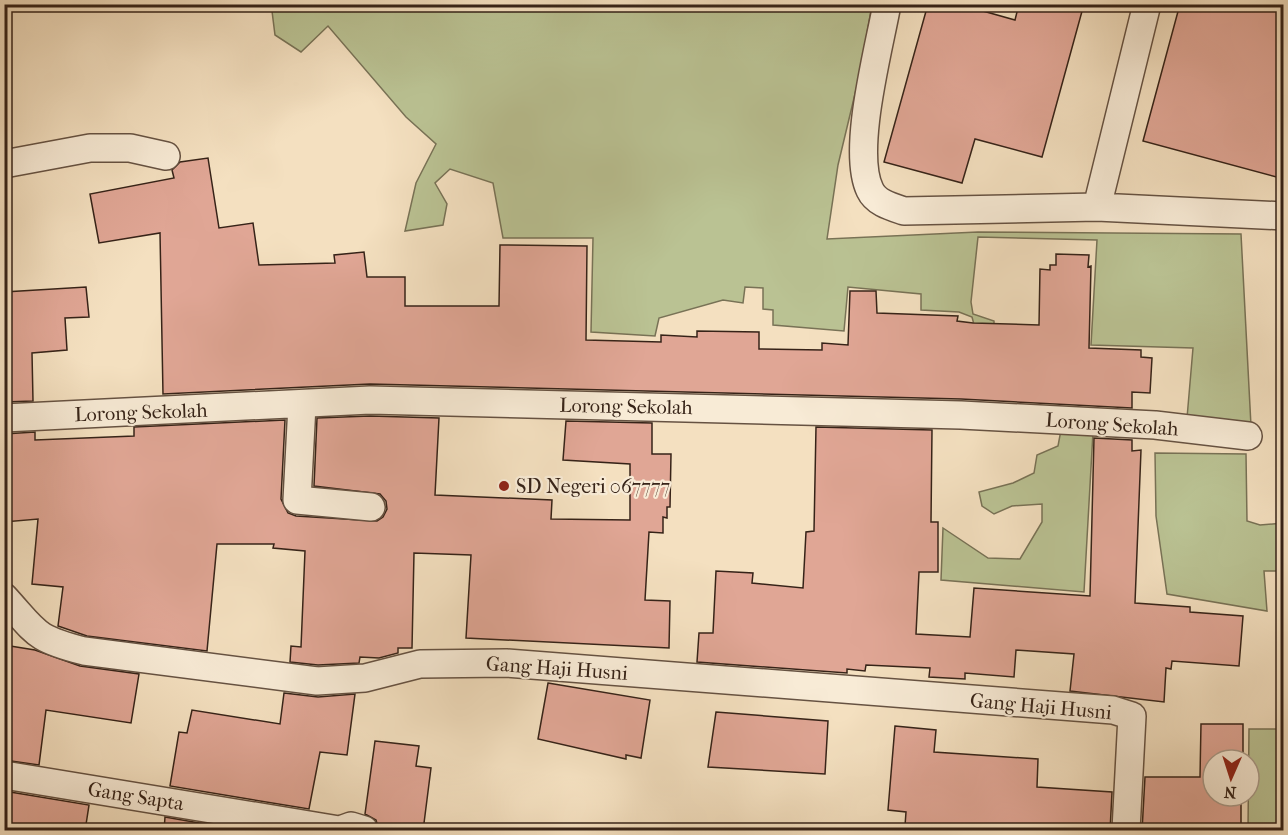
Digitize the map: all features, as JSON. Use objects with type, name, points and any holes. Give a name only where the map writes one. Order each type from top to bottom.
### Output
[{"type":"street","points":[[887,4],[864,138],[863,170],[871,192],[886,206],[904,211],[1097,207],[1284,216]]},
{"type":"street","points":[[1097,207],[1147,4]]},
{"type":"street","points":[[4,164],[90,148],[130,148],[166,156]]},
{"type":"street","name":"Lorong Sekolah","points":[[4,418],[381,400],[961,415],[1155,425],[1248,436]]},
{"type":"street","points":[[302,405],[297,500],[370,507]]},
{"type":"street","name":"Gang Haji Husni","points":[[4,597],[31,630],[50,643],[84,651],[317,681],[365,678],[420,664],[506,663],[1113,710],[1132,716],[1126,831]]},
{"type":"street","name":"Gang Sapta","points":[[4,775],[339,831],[351,826],[364,831]]},
{"type":"green space","points":[[295,4],[872,5],[860,73],[838,165],[827,239],[978,232],[1241,234],[1251,426],[1187,418],[1193,348],[1091,345],[1097,240],[978,237],[971,302],[973,314],[994,321],[994,332],[976,332],[972,317],[959,312],[921,310],[921,294],[848,287],[844,331],[773,325],[773,310],[763,309],[763,288],[745,287],[743,303],[723,300],[659,318],[655,336],[591,332],[593,238],[503,238],[493,183],[450,169],[435,183],[447,204],[443,225],[405,231],[416,183],[436,144],[406,117],[328,26],[301,52],[275,35],[272,11]]},
{"type":"green space","points":[[1061,430],[1093,432],[1084,592],[941,580],[943,528],[988,558],[1020,559],[1042,522],[1042,504],[1012,506],[994,514],[982,506],[979,492],[1013,483],[1034,473],[1037,455],[1058,446]]},
{"type":"green space","points":[[1155,453],[1246,454],[1247,521],[1260,525],[1283,523],[1283,571],[1264,571],[1267,611],[1167,594],[1156,516]]},
{"type":"green space","points":[[1249,729],[1283,729],[1283,830],[1248,830],[1248,808],[1261,808],[1261,748],[1249,748]]},
{"type":"building","points":[[928,4],[958,4],[1015,20],[1019,4],[1084,4],[1042,157],[975,139],[962,183],[884,162]]},
{"type":"building","points":[[1180,4],[1267,4],[1284,9],[1284,179],[1143,141]]},
{"type":"building","points":[[208,158],[219,228],[253,223],[259,265],[335,263],[334,255],[364,252],[367,277],[405,277],[405,306],[499,306],[500,245],[587,246],[586,340],[661,342],[661,335],[697,337],[697,331],[759,332],[759,349],[822,350],[822,343],[848,345],[850,291],[876,291],[877,313],[958,316],[957,321],[973,323],[1039,325],[1040,269],[1050,270],[1050,265],[1056,265],[1056,254],[1089,255],[1088,267],[1091,266],[1089,348],[1141,350],[1141,357],[1152,358],[1150,393],[1132,392],[1132,408],[961,399],[370,384],[163,394],[160,233],[99,243],[90,194],[174,178],[172,170],[180,162]]},
{"type":"building","points":[[86,287],[89,317],[65,318],[67,350],[32,353],[33,401],[4,402],[4,292]]},
{"type":"building","points":[[370,416],[439,418],[435,495],[552,500],[551,519],[630,520],[630,464],[563,460],[566,421],[652,423],[652,454],[671,454],[670,507],[667,507],[667,518],[663,517],[663,533],[649,532],[645,600],[670,601],[669,648],[466,638],[471,555],[414,553],[412,648],[398,648],[398,653],[379,658],[360,657],[359,663],[318,665],[290,662],[291,646],[301,647],[305,551],[273,548],[274,544],[217,544],[207,651],[87,636],[58,626],[63,587],[32,584],[38,519],[4,522],[4,434],[35,432],[35,440],[134,436],[134,427],[285,420],[281,499],[288,513],[296,516],[377,521],[383,517],[387,509],[386,501],[380,494],[314,486],[317,418]]},
{"type":"building","points":[[816,427],[932,430],[931,522],[938,522],[938,572],[919,572],[916,634],[970,637],[974,588],[1090,596],[1094,438],[1132,440],[1132,451],[1141,450],[1135,603],[1190,607],[1190,612],[1243,616],[1239,666],[1172,661],[1171,669],[1166,668],[1164,702],[1070,691],[1074,654],[1016,650],[1014,677],[965,673],[965,679],[929,677],[930,668],[866,665],[865,671],[847,669],[847,673],[697,662],[699,633],[713,633],[716,571],[753,573],[752,583],[803,588],[806,532],[814,531]]},
{"type":"building","points":[[4,645],[35,650],[80,666],[139,674],[131,723],[46,710],[39,765],[4,760]]},
{"type":"building","points":[[548,683],[650,700],[641,758],[626,755],[626,759],[538,739]]},
{"type":"building","points":[[284,693],[318,697],[355,694],[347,755],[320,752],[309,809],[170,786],[179,732],[187,733],[192,710],[280,724]]},
{"type":"building","points":[[716,712],[828,721],[825,774],[708,767]]},
{"type":"building","points":[[1201,724],[1243,724],[1243,748],[1201,748],[1201,808],[1241,808],[1241,829],[1142,831],[1145,777],[1200,777]]},
{"type":"building","points":[[895,726],[936,730],[934,752],[1038,759],[1037,787],[1112,792],[1110,831],[957,831],[905,826],[906,812],[888,810]]},
{"type":"building","points":[[375,741],[419,746],[416,766],[431,768],[423,831],[379,831],[376,820],[365,814]]},
{"type":"building","points":[[4,791],[89,805],[85,831],[4,831]]},
{"type":"building","points":[[165,817],[245,831],[164,831]]},
{"type":"place","name":"SD Negeri 067777","points":[[504,486]]}]
